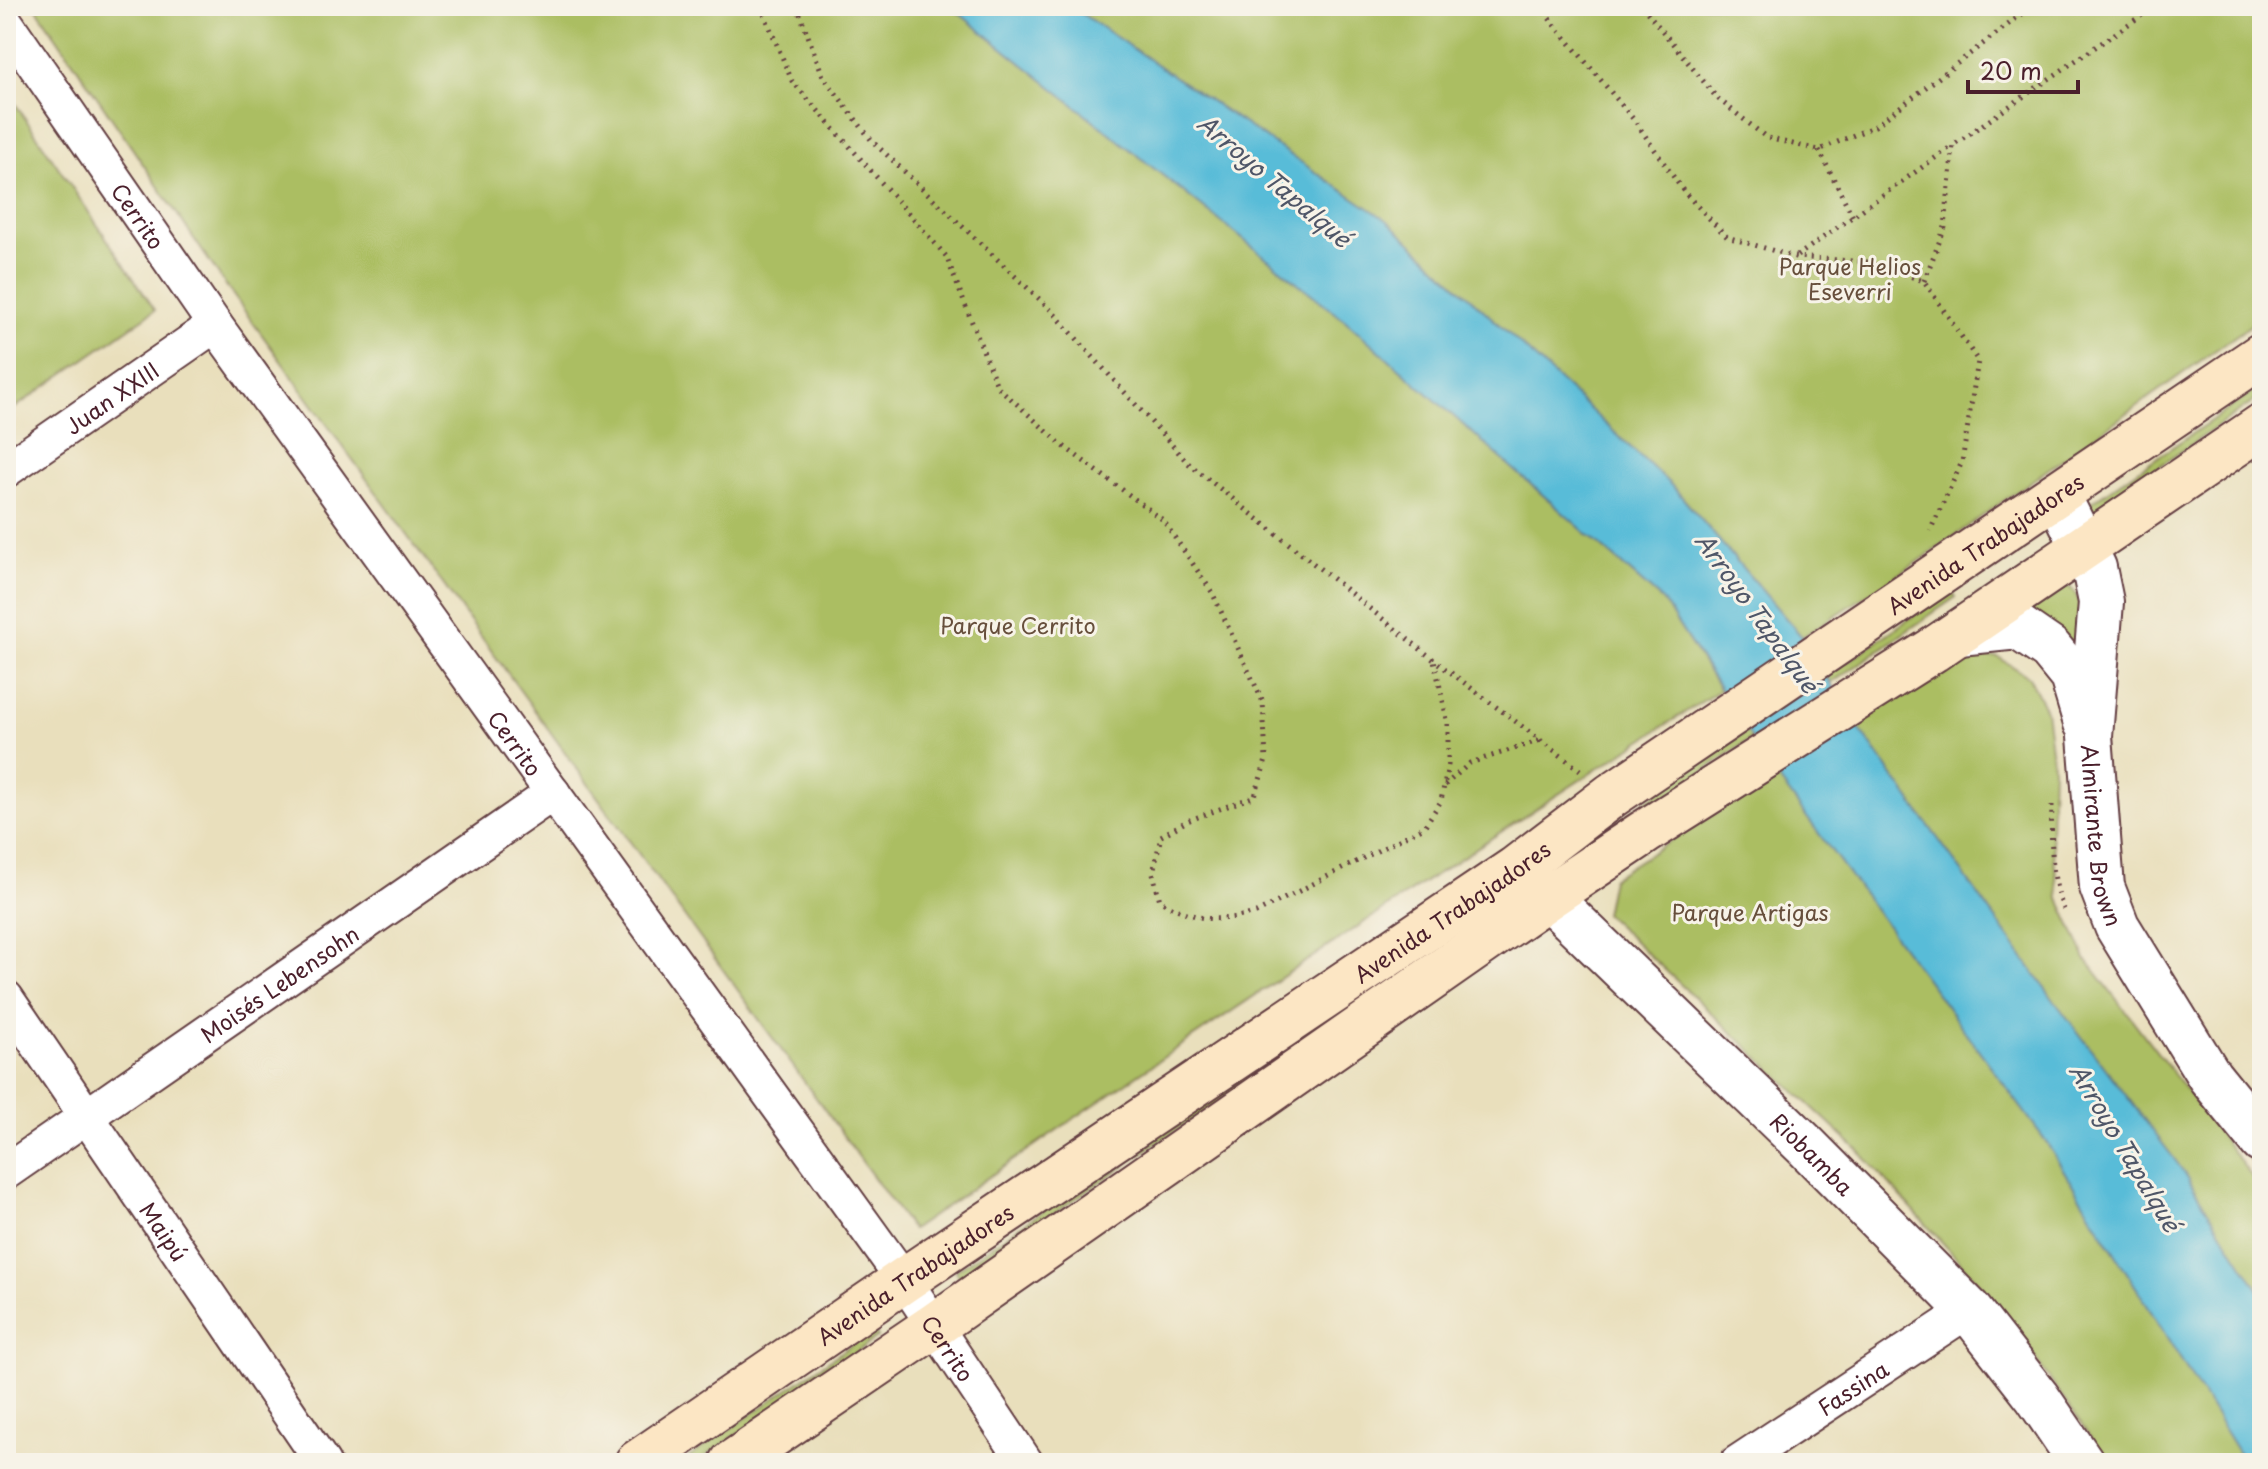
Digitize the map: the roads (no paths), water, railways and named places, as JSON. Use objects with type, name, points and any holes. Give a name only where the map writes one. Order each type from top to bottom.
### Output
[{"type":"main road","name":"Avenida Trabajadores","points":[[637,1463],[1515,869],[1600,785],[1912,595],[2262,355]]},
{"type":"main road","name":"Avenida Trabajadores","points":[[732,1463],[1548,897],[1645,832],[1946,642],[2262,426]]},
{"type":"street","name":"Cerrito","points":[[6,23],[215,325],[904,1280],[1026,1463]]},
{"type":"street","name":"Juan XXIII","points":[[6,470],[215,325]]},
{"type":"street","name":"Almirante Brown","points":[[2057,494],[2094,568],[2101,602],[2090,736],[2102,887],[2117,926],[2210,1077],[2258,1127]]},
{"type":"street","points":[[1946,642],[2018,627],[2050,649],[2072,676],[2090,736]]},
{"type":"street","name":"Moisés Lebensohn","points":[[6,1172],[553,793]]},
{"type":"street","name":"Riobamba","points":[[1515,869],[1548,897],[1805,1145],[1969,1310],[2037,1397],[2082,1463]]},
{"type":"street","name":"Maipú","points":[[6,998],[323,1463]]},
{"type":"street","name":"Fassina","points":[[1737,1463],[1969,1310]]},
{"type":"water","name":"Arroyo Tapalqué","points":[[950,6],[1070,6],[1388,221],[1674,488],[1802,637],[1855,723],[2053,999],[2178,1164],[2262,1295],[2262,1463],[2245,1463],[2043,1137],[1775,774],[1663,601],[1347,322]]},
{"type":"park label","name":"Parque Helios Eseverri","points":[[1850,278]]},
{"type":"park label","name":"Parque Cerrito","points":[[1018,624]]},
{"type":"park label","name":"Parque Artigas","points":[[1750,911]]}]
